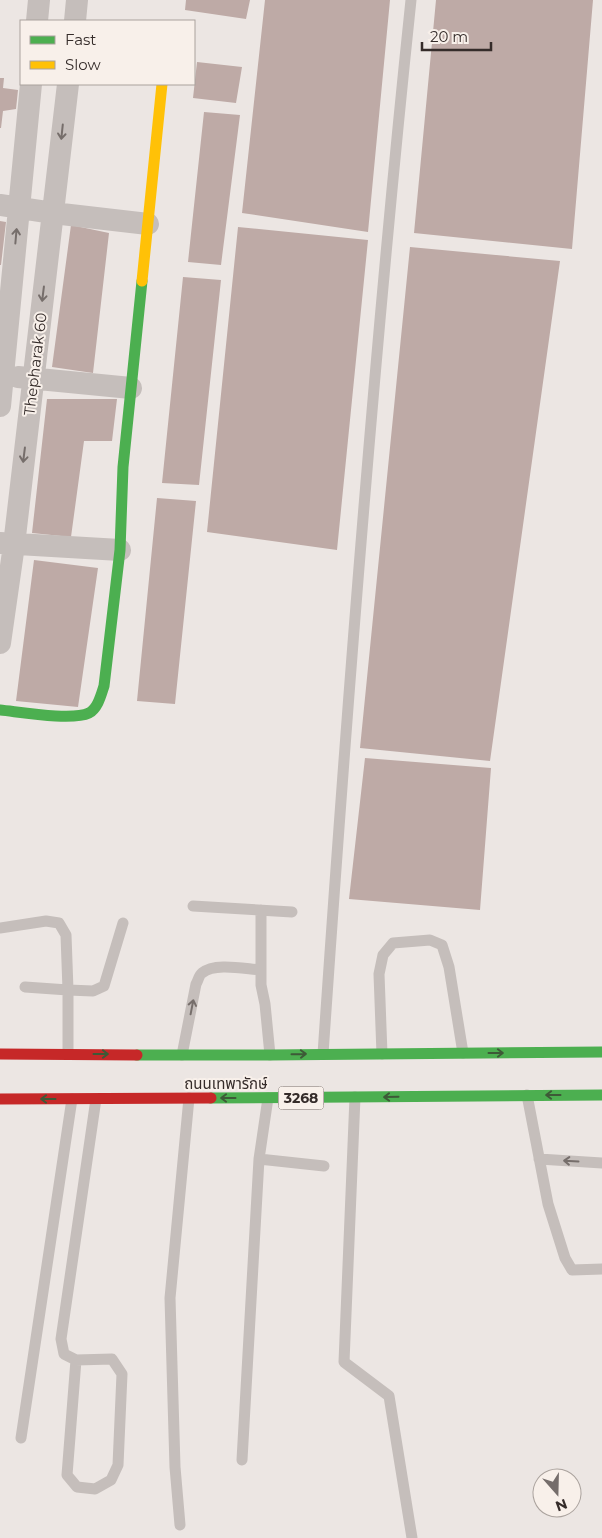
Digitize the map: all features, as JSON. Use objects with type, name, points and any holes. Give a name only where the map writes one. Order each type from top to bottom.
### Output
[{"type":"main road","points":[[0,710],[74,717],[90,713],[98,703],[104,686],[120,550],[122,467],[162,85]]},
{"type":"main road","name":"ถนนเทพารักษ์","points":[[0,1054],[270,1055],[602,1052]]},
{"type":"main road","name":"ถนนเทพารักษ์","points":[[0,1099],[602,1095]]},
{"type":"street","points":[[37,20],[39,0]]},
{"type":"street","points":[[75,20],[77,0]]},
{"type":"street","name":"Thepharak 60","points":[[0,406],[9,207],[31,85]]},
{"type":"street","name":"Thepharak 60","points":[[0,644],[7,544],[33,378],[68,85]]},
{"type":"street","points":[[9,207],[148,224]]},
{"type":"street","points":[[2,376],[131,388]]},
{"type":"street","points":[[7,544],[120,550]]},
{"type":"lane","points":[[323,1054],[347,711],[370,434],[411,0]]},
{"type":"lane","points":[[193,906],[292,912]]},
{"type":"lane","points":[[261,910],[261,985],[265,1004],[270,1055]]},
{"type":"lane","points":[[0,928],[46,921],[59,923],[66,935],[68,1054]]},
{"type":"lane","points":[[25,987],[93,991],[104,986],[123,923]]},
{"type":"lane","points":[[382,1054],[379,974],[383,955],[393,943],[430,940],[442,945],[449,967],[463,1053]]},
{"type":"lane","points":[[182,1055],[196,984],[202,974],[212,969],[224,967],[261,970]]},
{"type":"lane","points":[[527,1095],[548,1204],[564,1258],[572,1270],[602,1269]]},
{"type":"lane","points":[[355,1097],[344,1362],[389,1396],[412,1538]]},
{"type":"lane","points":[[180,1526],[175,1467],[170,1298],[189,1098]]},
{"type":"lane","points":[[242,1460],[259,1159],[268,1098]]},
{"type":"lane","points":[[22,1438],[72,1099]]},
{"type":"lane","points":[[76,1360],[67,1475],[77,1487],[95,1489],[111,1480],[118,1465],[122,1374],[112,1359],[76,1360],[64,1354],[61,1339],[96,1099]]},
{"type":"lane","points":[[259,1159],[324,1166]]},
{"type":"lane","points":[[539,1159],[602,1163]]},
{"type":"building","points":[[186,0],[250,0],[246,19],[185,10]]},
{"type":"building","points":[[265,0],[390,0],[368,232],[242,213]]},
{"type":"building","points":[[436,0],[593,0],[572,249],[414,233]]},
{"type":"building","points":[[197,62],[242,67],[236,103],[193,98]]},
{"type":"building","points":[[0,78],[4,78],[3,88],[18,90],[16,109],[3,111],[1,128],[0,128]]},
{"type":"building","points":[[204,112],[240,115],[221,265],[188,262]]},
{"type":"building","points":[[0,221],[6,222],[1,265],[0,265]]},
{"type":"building","points":[[71,225],[109,233],[93,373],[52,367]]},
{"type":"building","points":[[238,227],[368,240],[337,550],[207,532]]},
{"type":"building","points":[[410,247],[560,261],[490,761],[360,748]]},
{"type":"building","points":[[183,277],[221,280],[199,485],[162,483]]},
{"type":"building","points":[[47,399],[117,399],[112,441],[84,441],[71,537],[32,533]]},
{"type":"building","points":[[157,498],[196,501],[175,704],[137,701]]},
{"type":"building","points":[[34,560],[98,568],[78,707],[16,701]]},
{"type":"building","points":[[365,758],[491,768],[480,910],[349,899]]},
{"type":"traffic: fast","points":[[0,710],[59,716],[81,715],[92,711],[102,693],[120,550],[123,467],[142,281]]},
{"type":"traffic: fast","points":[[137,1055],[602,1052]]},
{"type":"traffic: fast","points":[[211,1098],[602,1095]]},
{"type":"traffic: slow","points":[[142,281],[162,85]]},
{"type":"traffic: jam","points":[[0,1054],[137,1055]]},
{"type":"traffic: jam","points":[[0,1099],[211,1098]]}]
